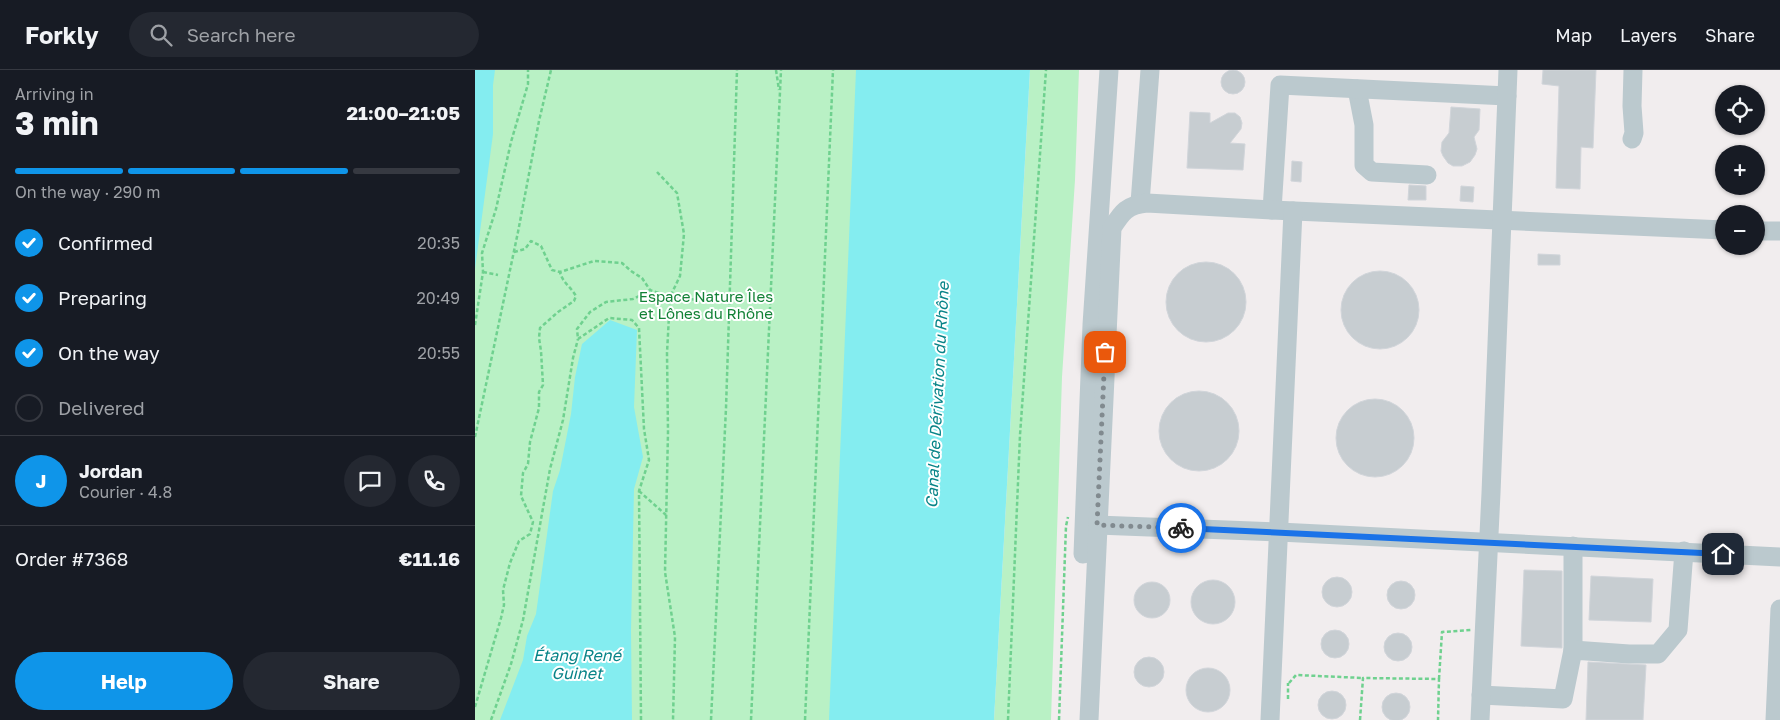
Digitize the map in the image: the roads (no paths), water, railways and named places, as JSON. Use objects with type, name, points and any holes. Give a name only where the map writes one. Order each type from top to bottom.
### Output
[{"type":"street","points":[[1076,720],[1092,325],[1109,70]]},
{"type":"street","points":[[1140,203],[1150,70]]},
{"type":"street","points":[[1480,720],[1503,221],[1508,70]]},
{"type":"street","points":[[1632,139],[1634,133],[1632,106],[1633,70]]},
{"type":"street","points":[[1272,210],[1279,78],[1357,89],[1507,96]]},
{"type":"street","points":[[1357,89],[1364,125],[1364,165],[1372,172],[1427,175]]},
{"type":"street","points":[[1089,720],[1112,228],[1121,214],[1133,204],[1715,230]]},
{"type":"street","points":[[1270,720],[1293,211]]},
{"type":"street","points":[[1765,231],[1780,231]]},
{"type":"street","points":[[1097,525],[1279,532],[1780,557]]},
{"type":"street","points":[[1481,695],[1563,699],[1573,650],[1573,546]]},
{"type":"street","points":[[1573,650],[1657,654],[1678,630],[1684,551]]},
{"type":"street","points":[[1775,720],[1779,678],[1780,609]]},
{"type":"water","points":[[475,70],[495,70],[493,85],[493,134],[475,269]]},
{"type":"water","name":"Canal de Dérivation du Rhône","points":[[856,70],[1030,70],[994,720],[829,720]]},
{"type":"water","name":"Étang René Guinet","points":[[610,320],[637,330],[634,407],[643,457],[634,489],[631,631],[632,720],[500,720],[523,660],[527,636],[536,614],[553,491],[560,470],[582,344]]},
{"type":"park label","name":"Espace Nature Îles et Lônes du Rhône","points":[[706,304]]}]
